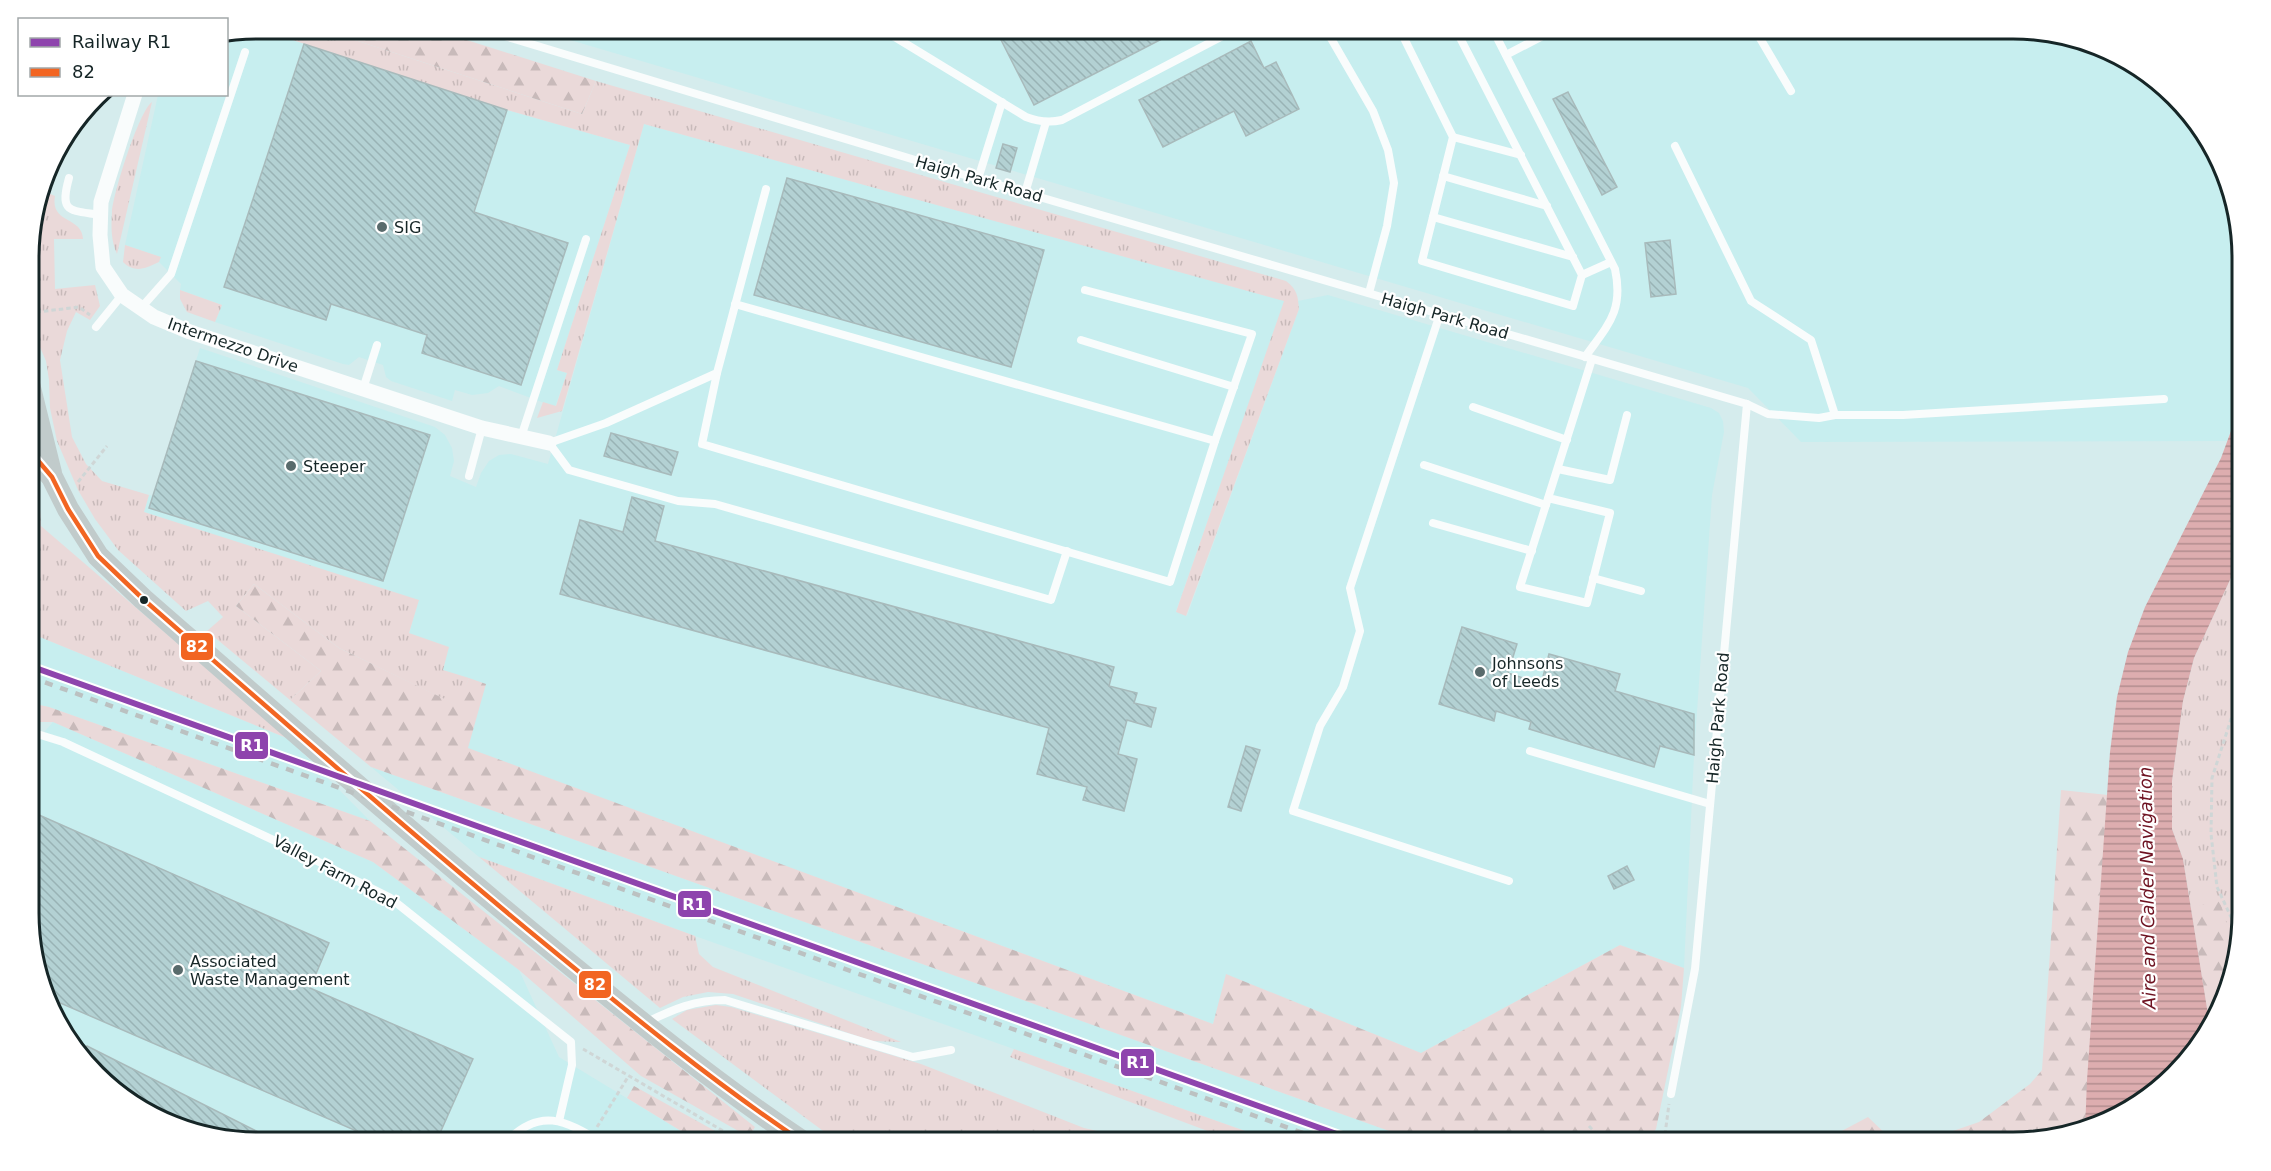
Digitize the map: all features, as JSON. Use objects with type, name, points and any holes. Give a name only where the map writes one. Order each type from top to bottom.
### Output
[{"type":"main road","points":[[39,426],[51,477]]},
{"type":"main road","points":[[39,462],[51,477],[98,556],[143,599],[469,880],[643,1024],[788,1132]]},
{"type":"street","name":"Intermezzo Drive","points":[[134,96],[101,202],[100,235],[104,267],[122,295],[154,317],[190,332],[482,428],[549,443]]},
{"type":"lane","name":"Haigh Park Road","points":[[514,39],[1025,193],[1747,404],[1695,969],[1671,1094]]},
{"type":"lane","points":[[898,39],[1026,117],[1046,122],[1062,120],[1217,39]]},
{"type":"lane","points":[[1331,39],[1373,111],[1388,150],[1394,183],[1387,226],[1369,293]]},
{"type":"lane","points":[[1404,39],[1453,137],[1422,261],[1573,306],[1582,275],[1461,39]]},
{"type":"lane","points":[[1424,465],[1547,501],[1610,513],[1587,603],[1520,587],[1547,501],[1567,440],[1588,358],[1611,322],[1618,305],[1619,287],[1615,269],[1498,39]]},
{"type":"lane","points":[[1506,55],[1537,39]]},
{"type":"lane","points":[[1760,39],[1791,91]]},
{"type":"lane","points":[[141,308],[171,273],[245,52]]},
{"type":"lane","points":[[978,179],[1002,102]]},
{"type":"lane","points":[[1025,193],[1046,122]]},
{"type":"lane","points":[[1453,137],[1521,155]]},
{"type":"lane","points":[[1675,146],[1750,301],[1811,340],[1835,415]]},
{"type":"lane","points":[[1443,176],[1547,206]]},
{"type":"lane","points":[[69,178],[64,197],[67,205],[74,211],[101,215]]},
{"type":"lane","points":[[766,189],[717,373],[702,444],[1170,582],[1252,334],[1085,290]]},
{"type":"lane","points":[[1433,217],[1573,257]]},
{"type":"lane","points":[[521,437],[586,238]]},
{"type":"lane","points":[[1582,275],[1611,262]]},
{"type":"lane","points":[[97,325],[122,295]]},
{"type":"lane","points":[[735,304],[1215,441]]},
{"type":"lane","points":[[1440,314],[1350,588],[1360,630],[1343,687],[1320,726],[1293,811],[1509,881]]},
{"type":"lane","points":[[1081,340],[1234,387]]},
{"type":"lane","points":[[363,389],[377,345]]},
{"type":"lane","points":[[717,373],[606,423],[549,443],[569,470],[678,501],[715,504],[1051,600],[1067,551]]},
{"type":"lane","points":[[1747,404],[1768,414],[1819,418],[1835,415],[1903,415],[2164,399]]},
{"type":"lane","points":[[1473,407],[1567,440]]},
{"type":"lane","points":[[1558,469],[1610,480],[1627,415]]},
{"type":"lane","points":[[469,476],[482,428]]},
{"type":"lane","points":[[1432,524],[1532,551]]},
{"type":"lane","points":[[1593,578],[1641,591]]},
{"type":"lane","name":"Valley Farm Road","points":[[39,735],[63,742],[299,852],[389,897],[571,1042]]},
{"type":"lane","points":[[1530,751],[1710,804]]},
{"type":"lane","points":[[643,1024],[679,1006],[705,1000],[725,1000],[913,1057],[951,1050]]},
{"type":"lane","points":[[559,1121],[572,1065],[571,1042]]},
{"type":"lane","points":[[518,1132],[526,1126],[542,1121],[559,1121],[576,1126],[584,1132]]},
{"type":"path","points":[[39,313],[79,307],[97,325]]},
{"type":"path","points":[[63,499],[107,446]]},
{"type":"path","points":[[2232,716],[2212,778],[2211,834],[2217,887],[2232,919]]},
{"type":"path","points":[[571,1042],[724,1132]]},
{"type":"path","points":[[594,1132],[628,1077]]},
{"type":"path","points":[[1665,1132],[1671,1094]]},
{"type":"path","points":[[1589,1126],[1595,1132]]},
{"type":"shaded area","points":[[289,39],[507,110],[630,145],[557,370],[567,373],[555,407],[499,386],[488,393],[472,395],[455,390],[452,401],[391,381],[386,377],[383,365],[359,357],[349,365],[343,364],[215,322],[222,305],[180,290],[181,284],[159,262],[160,257],[125,245],[158,96],[228,96],[228,41]]},
{"type":"shaded area","points":[[567,39],[2028,39],[2070,46],[2123,68],[2158,93],[2178,113],[2203,148],[2225,201],[2232,243],[2232,428],[2227,441],[1801,442],[1748,388]]},
{"type":"shaded area","points":[[644,124],[1285,301],[1176,611],[1187,616],[1299,309],[1298,301],[1328,295],[1711,408],[1719,413],[1723,421],[1724,432],[1712,495],[1694,755],[1684,968],[1620,945],[1421,1053],[1227,975],[1213,1024],[467,748],[485,684],[442,670],[409,634],[418,601],[144,512],[149,495],[153,496],[200,348],[435,427],[445,435],[452,448],[454,461],[450,476],[476,487],[489,461],[499,455],[511,454],[548,464]]},
{"type":"shaded area","points":[[39,637],[289,739],[370,821],[39,705]]},
{"type":"shaded area","points":[[53,722],[373,862],[519,970],[559,1057],[683,1132],[243,1132],[201,1125],[148,1103],[113,1078],[93,1058],[68,1023],[46,970],[39,928],[39,738]]},
{"type":"shaded area","points":[[371,767],[1392,1132],[1248,1132],[479,857]]},
{"type":"green space","points":[[290,39],[352,39],[582,114],[596,81],[1286,281],[1296,293],[1299,309],[1186,616],[1176,612],[1284,301],[644,124],[562,411],[537,418],[543,402],[556,406],[567,373],[557,370],[630,145],[507,110]]},
{"type":"green space","points":[[352,39],[464,39],[596,81],[582,114]]},
{"type":"green space","points":[[152,102],[117,254],[112,234],[113,202],[140,120]]},
{"type":"green space","points":[[49,193],[55,196],[57,211],[78,227],[83,239],[54,239],[55,289],[95,285],[100,306],[90,320],[76,312],[67,331],[60,360],[72,437],[86,464],[102,481],[149,495],[144,512],[419,600],[409,633],[449,647],[443,670],[469,678],[458,706],[339,648],[254,584],[236,606],[321,671],[290,700],[207,631],[223,617],[208,601],[186,611],[118,550],[95,519],[78,490],[57,441],[50,408],[46,361],[39,345],[39,243]]},
{"type":"green space","points":[[125,245],[161,257],[159,262],[145,268],[136,269],[127,266],[123,262]]},
{"type":"green space","points":[[180,290],[222,305],[215,322],[187,312],[180,299]]},
{"type":"green space","points":[[39,508],[41,526],[289,739],[39,637]]},
{"type":"green space","points":[[2232,576],[2232,928],[2225,970],[2208,1013],[2183,859],[2172,829],[2172,780],[2183,701],[2194,658]]},
{"type":"green space","points":[[254,584],[339,648],[457,705],[469,678],[486,684],[468,748],[1213,1024],[1226,974],[1421,1053],[1620,945],[1684,968],[1681,1007],[1656,1129],[1654,1132],[1392,1132],[371,767],[290,700],[321,671],[236,606]]},
{"type":"green space","points":[[39,705],[370,821],[755,1127],[752,1132],[740,1132],[641,1076],[519,970],[373,862],[53,722],[39,722]]},
{"type":"green space","points":[[2061,790],[2108,795],[2086,1119],[2070,1125],[2028,1132],[1950,1132],[1979,1122],[2030,1084],[2042,1070]]},
{"type":"green space","points":[[479,857],[695,936],[699,954],[713,967],[901,1042],[872,1041],[733,994],[708,992],[683,997],[660,1008]]},
{"type":"green space","points":[[2220,901],[2231,937],[2225,970],[2208,1013],[2191,907]]},
{"type":"green space","points":[[716,1005],[731,1007],[921,1064],[1084,1128],[1102,1132],[825,1132],[672,1019],[687,1010]]},
{"type":"green space","points":[[1014,1049],[1248,1132],[1210,1132],[1010,1057]]},
{"type":"green space","points":[[634,1086],[717,1132],[683,1132],[627,1098]]},
{"type":"green space","points":[[1868,1117],[1884,1132],[1840,1132]]},
{"type":"water","name":"Aire and Calder Navigation","points":[[2232,428],[2232,576],[2194,658],[2183,701],[2172,781],[2172,829],[2183,859],[2208,1013],[2178,1058],[2158,1078],[2123,1103],[2085,1119],[2110,752],[2117,697],[2128,652],[2145,607],[2221,458]]},
{"type":"building","points":[[1001,39],[1162,39],[1034,105]]},
{"type":"building","points":[[1251,41],[1264,68],[1276,62],[1299,109],[1246,136],[1234,111],[1163,147],[1139,100]]},
{"type":"building","name":"SIG","points":[[304,44],[507,110],[474,212],[568,243],[521,385],[422,353],[427,335],[331,304],[326,320],[224,287]]},
{"type":"building","points":[[1568,92],[1617,187],[1602,195],[1553,99]]},
{"type":"building","points":[[1003,144],[1017,148],[1010,172],[996,168]]},
{"type":"building","points":[[787,178],[1044,250],[1011,367],[754,295]]},
{"type":"building","points":[[1670,240],[1676,294],[1651,297],[1645,243]]},
{"type":"building","name":"Steeper","points":[[196,361],[430,435],[383,581],[149,508]]},
{"type":"building","points":[[611,433],[678,452],[671,475],[604,456]]},
{"type":"building","points":[[632,497],[664,506],[655,541],[1114,667],[1109,686],[1137,693],[1134,703],[1156,708],[1151,727],[1127,720],[1118,754],[1137,759],[1124,811],[1083,800],[1087,787],[1037,774],[1049,728],[560,594],[580,520],[623,532]]},
{"type":"building","points":[[1462,627],[1517,644],[1508,673],[1541,684],[1549,654],[1620,674],[1615,691],[1694,714],[1694,755],[1660,746],[1654,767],[1529,729],[1531,722],[1496,711],[1494,721],[1439,704]]},
{"type":"building","points":[[1246,746],[1260,750],[1241,811],[1228,807]]},
{"type":"building","name":"Associated Waste Management","points":[[39,815],[329,943],[310,988],[473,1059],[440,1132],[359,1132],[58,1002],[46,970],[39,928]]},
{"type":"building","points":[[1627,866],[1634,880],[1614,889],[1608,876]]},
{"type":"building","points":[[87,1046],[258,1132],[243,1132],[201,1125],[148,1103],[113,1078],[86,1048]]},
{"type":"railway","points":[[39,680],[1300,1132]]},
{"type":"rail line","name":"R1","points":[[39,669],[1331,1132]]},
{"type":"transit line","name":"82","points":[[39,462],[52,477],[68,509],[98,556],[143,599],[393,816],[545,944],[704,1071],[789,1132]]},
{"type":"place","name":"SIG","points":[[382,227]]},
{"type":"place","name":"Steeper","points":[[291,466]]},
{"type":"place","name":"Johnsons of Leeds","points":[[1480,672]]},
{"type":"place","name":"Associated Waste Management","points":[[178,970]]}]
